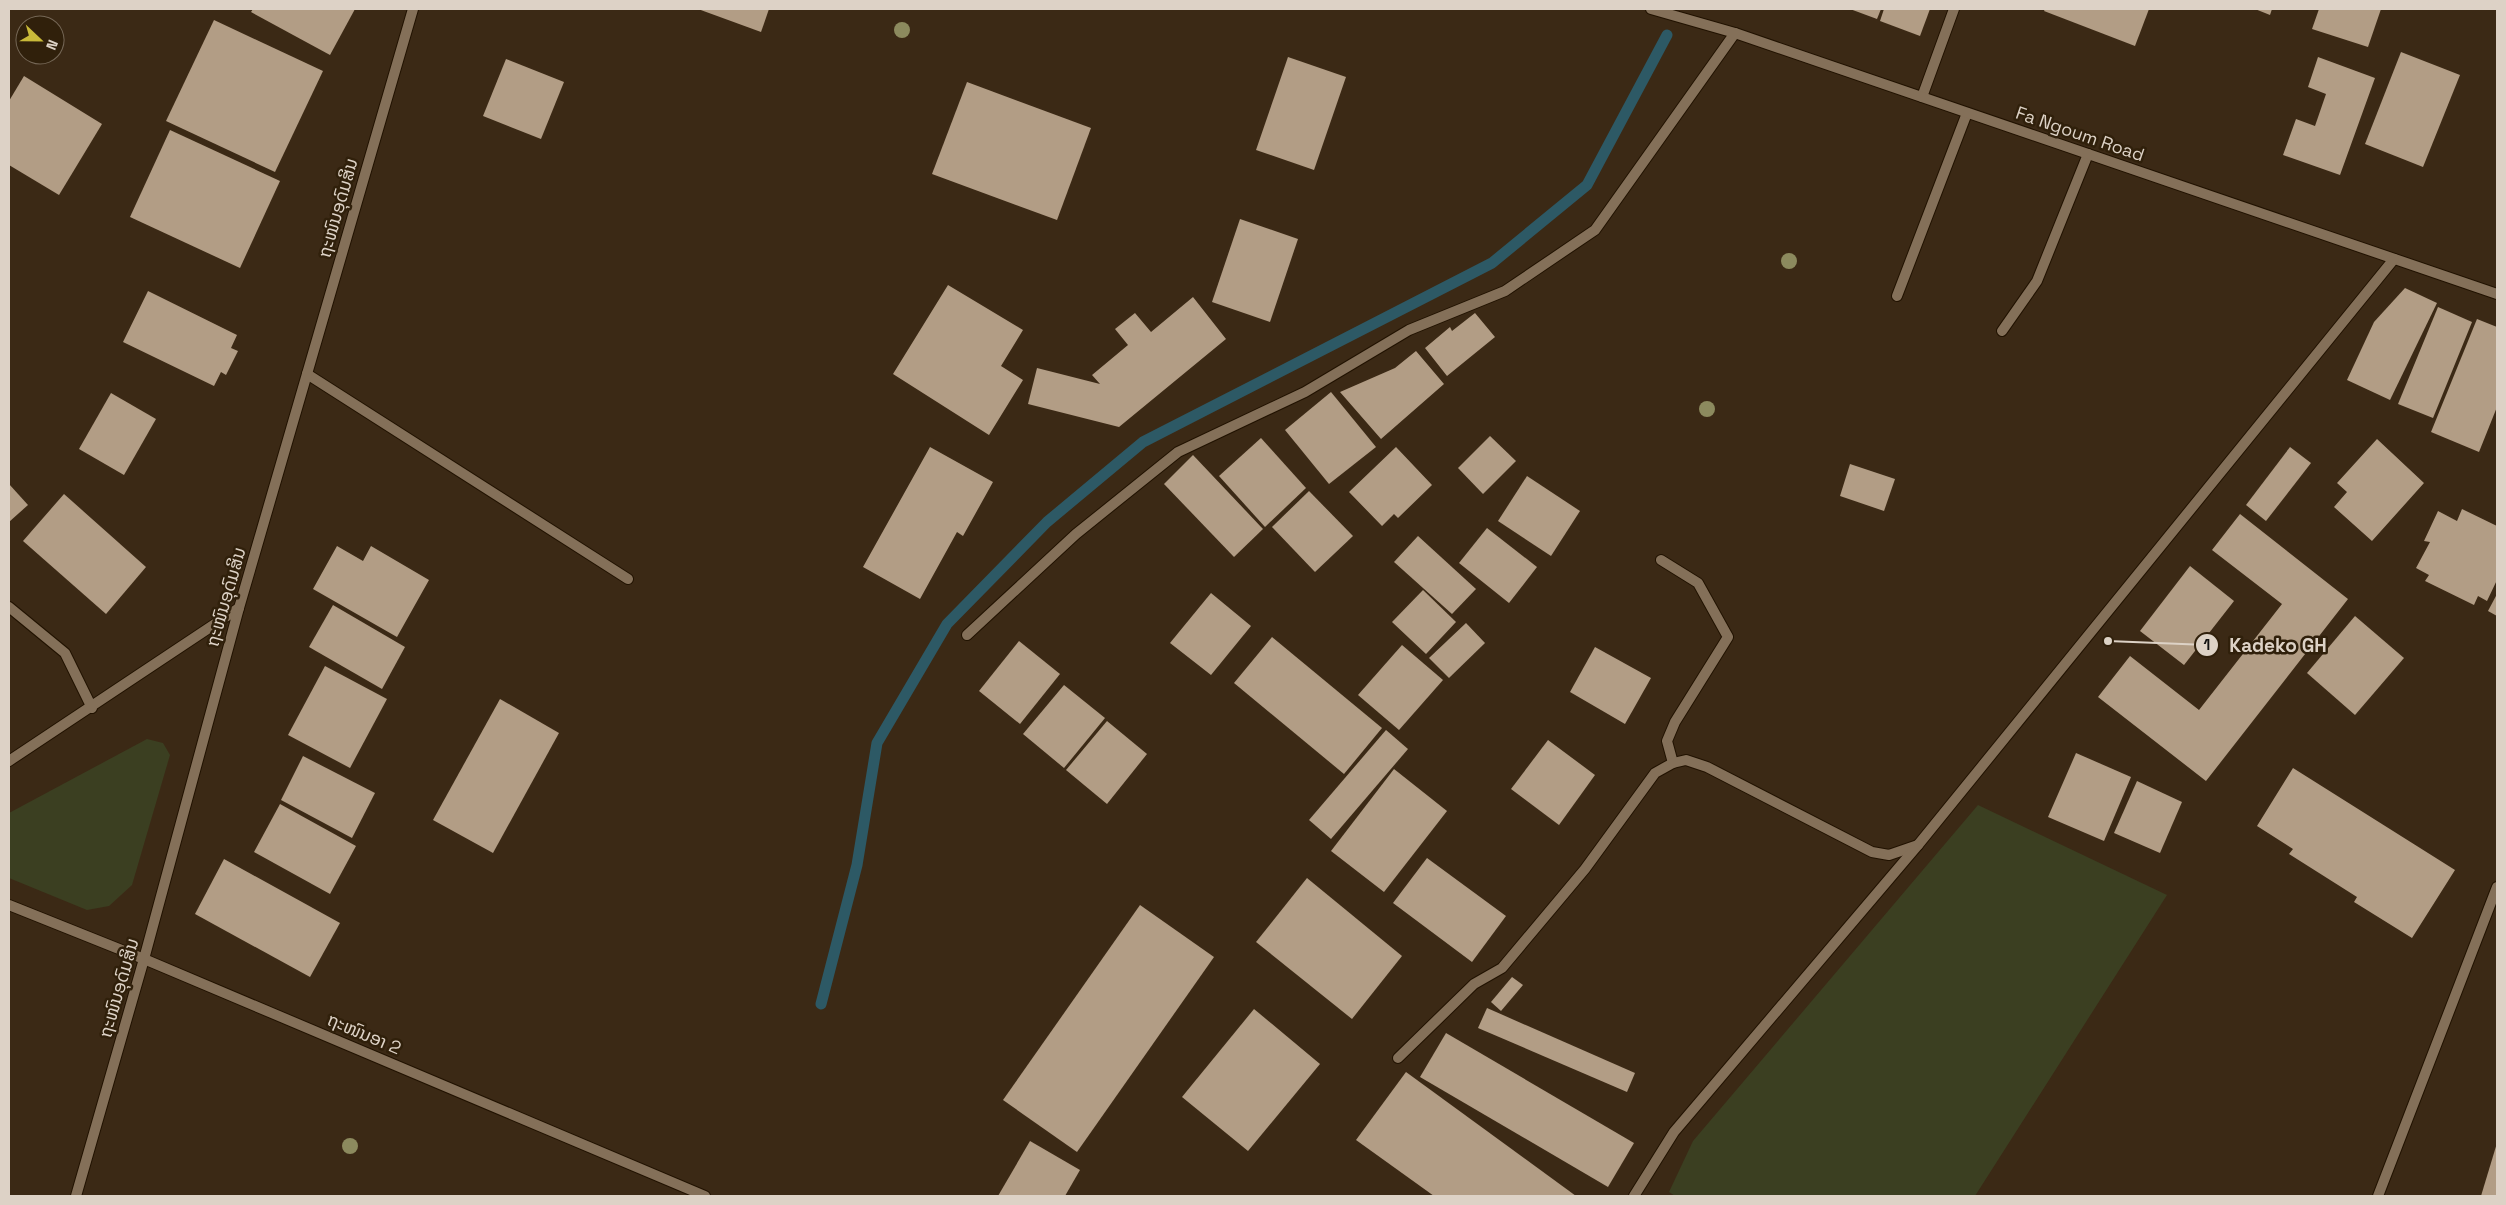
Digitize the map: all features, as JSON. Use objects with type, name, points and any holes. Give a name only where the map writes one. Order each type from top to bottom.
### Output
[{"type":"street","name":"ຖະໜົນອຸດົມສິນ","points":[[76,1196],[144,959],[239,608],[413,9]]},
{"type":"street","name":"Fa Ngoum Road","points":[[1650,9],[1735,33],[2497,294]]},
{"type":"street","points":[[1922,97],[1954,9]]},
{"type":"street","points":[[967,635],[1076,534],[1178,452],[1306,392],[1410,330],[1504,291],[1595,230],[1735,33]]},
{"type":"street","points":[[1897,296],[1968,113]]},
{"type":"street","points":[[2002,331],[2037,281],[2088,154]]},
{"type":"street","points":[[1634,1196],[1674,1132],[1918,845],[2394,259]]},
{"type":"street","points":[[307,374],[628,579]]},
{"type":"street","points":[[1661,560],[1698,583],[1728,637],[1674,722],[1667,742],[1673,763]]},
{"type":"street","points":[[9,607],[65,653],[92,708]]},
{"type":"street","points":[[9,761],[92,708],[239,608]]},
{"type":"street","points":[[1398,1058],[1474,984],[1502,968],[1585,869],[1655,773],[1673,763],[1686,760],[1707,767],[1872,852],[1889,855],[1918,845]]},
{"type":"street","points":[[2378,1196],[2497,887]]},
{"type":"street","name":"ຖະໜົນອາ 2","points":[[9,905],[144,959],[705,1196]]},
{"type":"green space","points":[[147,739],[163,743],[170,755],[132,885],[109,906],[87,910],[9,878],[9,813]]},
{"type":"green space","points":[[1978,805],[2167,895],[1975,1196],[1675,1196],[1669,1192],[1693,1141]]},
{"type":"building","points":[[253,9],[355,9],[330,55],[251,12]]},
{"type":"building","points":[[698,9],[769,9],[761,32]]},
{"type":"building","points":[[1850,9],[1881,9],[1877,19]]},
{"type":"building","points":[[1884,9],[1930,9],[1920,36],[1880,21]]},
{"type":"building","points":[[2045,9],[2149,9],[2135,46],[2044,11]]},
{"type":"building","points":[[2255,9],[2272,9],[2270,15]]},
{"type":"building","points":[[2319,9],[2381,9],[2368,47],[2312,29]]},
{"type":"building","points":[[214,20],[323,71],[275,172],[166,121]]},
{"type":"building","points":[[2401,52],[2460,75],[2423,167],[2365,144]]},
{"type":"building","points":[[1288,57],[1346,77],[1314,170],[1256,150]]},
{"type":"building","points":[[2318,57],[2375,78],[2340,175],[2283,155],[2296,119],[2315,126],[2326,94],[2308,87]]},
{"type":"building","points":[[506,59],[564,82],[541,139],[483,116]]},
{"type":"building","points":[[24,76],[102,124],[59,195],[9,165],[9,101]]},
{"type":"building","points":[[967,82],[1091,128],[1057,220],[932,174]]},
{"type":"building","points":[[170,130],[280,181],[240,268],[130,217]]},
{"type":"building","points":[[1240,219],[1298,239],[1270,322],[1212,302]]},
{"type":"building","points":[[948,285],[1023,330],[1001,366],[1023,380],[989,435],[893,374]]},
{"type":"building","points":[[2405,288],[2437,303],[2390,400],[2347,380],[2374,322]]},
{"type":"building","points":[[148,291],[237,335],[231,348],[238,351],[226,375],[221,372],[214,386],[123,342]]},
{"type":"building","points":[[1193,297],[1226,339],[1119,427],[1028,404],[1037,368],[1100,384],[1092,375],[1128,345],[1115,329],[1135,313],[1151,332]]},
{"type":"building","points":[[2438,307],[2472,322],[2433,418],[2398,404]]},
{"type":"building","points":[[1475,313],[1495,337],[1447,376],[1425,348],[1450,327],[1452,331]]},
{"type":"building","points":[[2477,319],[2497,327],[2497,407],[2479,452],[2431,432]]},
{"type":"building","points":[[1416,351],[1444,384],[1381,439],[1340,392],[1395,368]]},
{"type":"building","points":[[1331,392],[1376,447],[1329,484],[1285,430]]},
{"type":"building","points":[[111,393],[156,419],[124,475],[79,449]]},
{"type":"building","points":[[1490,436],[1516,461],[1483,494],[1458,468]]},
{"type":"building","points":[[1261,438],[1306,488],[1265,527],[1219,476]]},
{"type":"building","points":[[2377,439],[2424,483],[2372,541],[2334,507],[2347,492],[2337,483]]},
{"type":"building","points":[[930,447],[993,482],[963,536],[957,532],[920,599],[863,567]]},
{"type":"building","points":[[1396,447],[1432,485],[1398,518],[1394,514],[1382,526],[1349,492]]},
{"type":"building","points":[[2290,447],[2311,463],[2266,521],[2246,505]]},
{"type":"building","points":[[1193,455],[1263,529],[1234,557],[1164,484]]},
{"type":"building","points":[[1850,464],[1895,479],[1884,511],[1840,496]]},
{"type":"building","points":[[1527,476],[1580,511],[1551,556],[1498,521]]},
{"type":"building","points":[[9,484],[28,505],[9,522]]},
{"type":"building","points":[[1309,491],[1353,536],[1315,572],[1272,527]]},
{"type":"building","points":[[64,494],[146,567],[106,614],[23,541]]},
{"type":"building","points":[[2462,509],[2497,526],[2497,580],[2487,601],[2478,596],[2474,605],[2425,581],[2429,575],[2416,568],[2430,542],[2424,541],[2438,511],[2457,521]]},
{"type":"building","points":[[2240,514],[2348,599],[2206,781],[2098,697],[2130,656],[2199,710],[2282,604],[2212,550]]},
{"type":"building","points":[[1487,528],[1537,567],[1509,603],[1459,563]]},
{"type":"building","points":[[1418,536],[1476,589],[1452,614],[1394,562]]},
{"type":"building","points":[[337,546],[363,561],[371,546],[429,580],[397,637],[313,589]]},
{"type":"building","points":[[2190,566],[2234,601],[2184,665],[2140,631]]},
{"type":"building","points":[[1423,590],[1456,622],[1426,654],[1392,622]]},
{"type":"building","points":[[1211,593],[1251,626],[1211,675],[1170,643]]},
{"type":"building","points":[[2497,594],[2497,616],[2488,611]]},
{"type":"building","points":[[333,605],[405,647],[382,689],[309,647]]},
{"type":"building","points":[[2355,616],[2404,658],[2355,715],[2307,673]]},
{"type":"building","points":[[1466,623],[1485,643],[1449,678],[1429,658]]},
{"type":"building","points":[[1272,637],[1382,728],[1344,774],[1234,683]]},
{"type":"building","points":[[1019,641],[1060,674],[1020,724],[979,691]]},
{"type":"building","points":[[1402,645],[1443,680],[1399,730],[1358,695]]},
{"type":"building","points":[[1595,647],[1651,678],[1625,724],[1570,692]]},
{"type":"building","points":[[325,666],[387,699],[350,768],[288,735]]},
{"type":"building","points":[[1064,685],[1105,718],[1064,768],[1023,734]]},
{"type":"building","points":[[500,699],[559,733],[493,853],[433,820]]},
{"type":"building","points":[[1107,721],[1147,754],[1107,804],[1066,770]]},
{"type":"building","points":[[1386,730],[1408,749],[1331,839],[1309,820]]},
{"type":"building","points":[[1548,740],[1595,775],[1559,825],[1511,789]]},
{"type":"building","points":[[2076,753],[2131,777],[2104,841],[2048,817]]},
{"type":"building","points":[[303,756],[375,793],[352,838],[281,800]]},
{"type":"building","points":[[2293,768],[2455,870],[2412,938],[2354,902],[2357,897],[2289,854],[2293,849],[2257,826]]},
{"type":"building","points":[[1394,769],[1447,811],[1384,892],[1331,851]]},
{"type":"building","points":[[2137,781],[2182,802],[2160,853],[2114,833]]},
{"type":"building","points":[[280,804],[356,846],[330,894],[254,852]]},
{"type":"building","points":[[1427,858],[1506,916],[1472,962],[1393,903]]},
{"type":"building","points":[[224,859],[340,923],[310,977],[195,914]]},
{"type":"building","points":[[1307,878],[1402,956],[1352,1019],[1256,942]]},
{"type":"building","points":[[1140,905],[1214,957],[1077,1152],[1003,1100]]},
{"type":"building","points":[[1512,977],[1523,985],[1501,1011],[1491,1002]]},
{"type":"building","points":[[1487,1008],[1635,1073],[1627,1092],[1478,1028]]},
{"type":"building","points":[[1254,1009],[1320,1064],[1248,1151],[1182,1097]]},
{"type":"building","points":[[1446,1033],[1634,1143],[1608,1187],[1420,1077]]},
{"type":"building","points":[[1406,1072],[1576,1196],[1434,1196],[1356,1140]]},
{"type":"building","points":[[1030,1141],[1080,1170],[1065,1196],[998,1196]]},
{"type":"building","points":[[2497,1143],[2497,1196],[2481,1196]]},
{"type":"waterway","points":[[821,1004],[857,865],[877,743],[947,624],[1047,522],[1143,442],[1492,263],[1587,185],[1667,35]]},
{"type":"place","name":"Kadeko GH","points":[[2108,641]]}]
